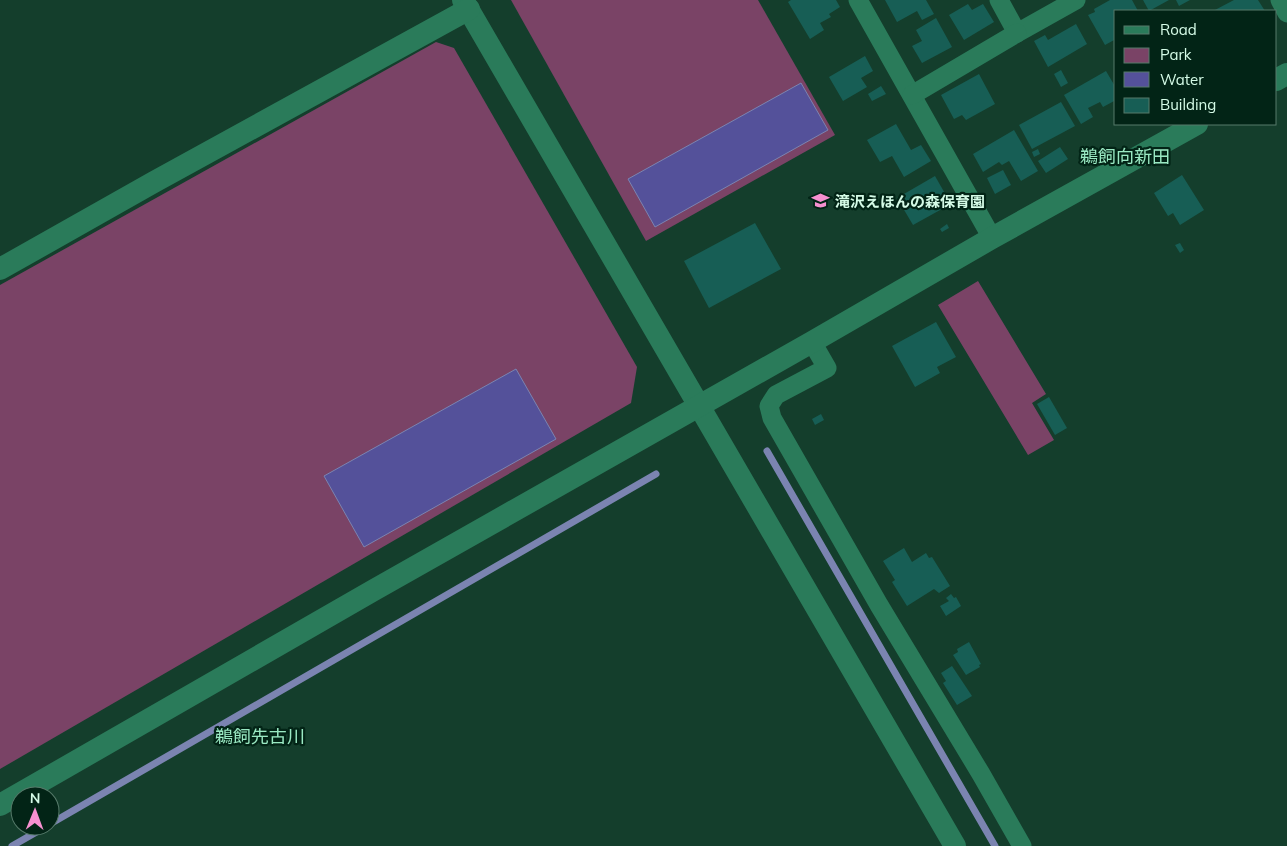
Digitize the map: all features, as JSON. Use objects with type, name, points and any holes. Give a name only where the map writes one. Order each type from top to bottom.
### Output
[{"type":"street","points":[[858,0],[992,238]]},
{"type":"street","points":[[999,0],[1018,33]]},
{"type":"street","points":[[912,95],[1076,0]]},
{"type":"street","points":[[1280,0],[1287,12]]},
{"type":"street","points":[[0,269],[466,5],[954,846]]},
{"type":"street","points":[[0,805],[992,238],[1195,125]]},
{"type":"street","points":[[812,342],[827,368],[776,395],[769,406],[772,418],[879,605],[1022,846]]},
{"type":"green space","points":[[511,0],[758,0],[835,135],[646,241]]},
{"type":"green space","points":[[436,42],[454,48],[637,367],[631,403],[0,769],[0,285]]},
{"type":"green space","points":[[978,281],[1046,394],[1032,403],[1054,440],[1028,455],[938,305]]},
{"type":"water","points":[[801,83],[828,130],[655,227],[628,179]]},
{"type":"water","points":[[516,369],[556,439],[364,547],[324,476]]},
{"type":"building","points":[[791,0],[836,0],[840,7],[829,14],[831,17],[820,23],[824,30],[810,39],[788,2]]},
{"type":"building","points":[[885,0],[926,0],[934,14],[922,20],[917,11],[897,22]]},
{"type":"building","points":[[1110,0],[1132,0],[1137,10],[1114,10],[1114,40],[1105,45],[1088,15],[1095,12],[1094,9]]},
{"type":"building","points":[[1143,0],[1169,0],[1151,10],[1148,10]]},
{"type":"building","points":[[1176,0],[1190,0],[1179,6]]},
{"type":"building","points":[[1234,0],[1258,0],[1264,10],[1215,10]]},
{"type":"building","points":[[968,4],[972,10],[983,4],[994,22],[964,40],[949,15]]},
{"type":"building","points":[[936,18],[952,47],[922,63],[912,46],[922,41],[916,30]]},
{"type":"building","points":[[1076,24],[1087,44],[1048,67],[1034,41],[1045,35],[1048,40]]},
{"type":"building","points":[[865,56],[873,71],[861,78],[867,87],[843,101],[829,77]]},
{"type":"building","points":[[1061,70],[1068,83],[1061,87],[1054,74]]},
{"type":"building","points":[[1106,71],[1114,85],[1114,101],[1103,107],[1100,102],[1088,108],[1093,117],[1081,124],[1064,95]]},
{"type":"building","points":[[979,74],[995,104],[966,120],[962,115],[954,119],[941,95]]},
{"type":"building","points":[[881,86],[886,94],[872,101],[868,94]]},
{"type":"building","points":[[1061,102],[1075,126],[1032,149],[1019,125]]},
{"type":"building","points":[[896,124],[911,150],[921,145],[931,161],[904,177],[892,156],[880,162],[867,140]]},
{"type":"building","points":[[1014,130],[1038,171],[1021,181],[1009,161],[1002,165],[999,162],[983,172],[973,154]]},
{"type":"building","points":[[1060,147],[1068,159],[1046,173],[1038,161]]},
{"type":"building","points":[[1038,149],[1040,154],[1034,157],[1032,152]]},
{"type":"building","points":[[1003,170],[1011,185],[995,194],[987,178]]},
{"type":"building","points":[[1182,175],[1204,210],[1180,225],[1173,213],[1168,216],[1154,193]]},
{"type":"building","points":[[935,176],[951,204],[913,225],[897,198]]},
{"type":"building","points":[[755,223],[781,269],[709,308],[684,261]]},
{"type":"building","points":[[947,224],[949,228],[942,232],[940,229]]},
{"type":"building","points":[[1180,243],[1184,250],[1180,253],[1175,245]]},
{"type":"building","points":[[936,322],[956,357],[937,367],[940,373],[915,387],[892,346]]},
{"type":"building","points":[[1049,397],[1067,428],[1055,435],[1037,404]]},
{"type":"building","points":[[821,414],[824,420],[815,425],[812,419]]},
{"type":"building","points":[[904,548],[912,562],[926,553],[929,558],[932,557],[950,586],[939,593],[934,589],[907,606],[892,582],[895,580],[883,561]]},
{"type":"building","points":[[951,594],[954,598],[956,597],[961,606],[946,616],[940,606],[949,601],[946,598]]},
{"type":"building","points":[[969,642],[981,664],[979,665],[980,667],[966,675],[953,655],[958,652],[957,649]]},
{"type":"building","points":[[952,666],[972,696],[957,705],[943,683],[946,681],[941,673]]},
{"type":"waterway","points":[[767,451],[995,846]]},
{"type":"waterway","points":[[60,818],[656,474]]},
{"type":"waterway","points":[[12,846],[30,836]]},
{"type":"place","name":"滝沢えほんの森保育園","points":[[821,201]]},
{"type":"district","name":"鵜飼向新田","points":[[1125,156]]},
{"type":"district","name":"鵜飼先古川","points":[[260,736]]}]
